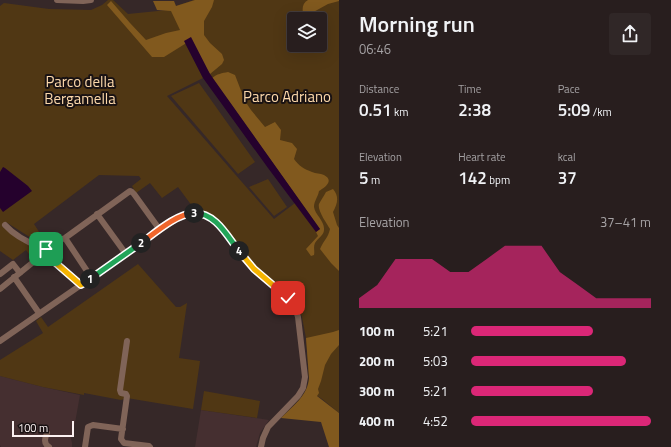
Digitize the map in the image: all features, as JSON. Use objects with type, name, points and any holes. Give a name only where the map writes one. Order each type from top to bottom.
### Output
[{"type":"street","points":[[57,0],[91,0]]},
{"type":"street","points":[[0,289],[32,263],[54,242],[65,238],[130,191],[134,194],[160,230]]},
{"type":"street","points":[[0,341],[179,217],[187,214],[198,213],[210,217],[220,226],[240,254],[250,265],[284,294],[296,308],[298,314],[305,377],[304,385],[298,396],[268,427],[261,447]]},
{"type":"street","points":[[97,214],[126,254]]},
{"type":"street","points":[[5,225],[14,233],[43,252],[81,285]]},
{"type":"street","points":[[65,238],[92,277]]},
{"type":"street","points":[[0,274],[13,264],[20,272]]},
{"type":"street","points":[[14,277],[39,314]]},
{"type":"street","points":[[127,341],[120,390],[121,393],[126,394],[127,396],[121,439],[124,443],[150,447]]},
{"type":"street","points":[[85,447],[88,427],[93,425],[122,428]]},
{"type":"street","points":[[47,433],[45,442],[48,447]]},
{"type":"shaded area","points":[[195,0],[214,0],[212,7],[204,21],[204,35],[222,54],[224,60],[222,64],[210,74],[188,42],[164,57],[152,57],[107,5],[111,1],[146,40],[180,30],[171,11],[157,10],[153,1],[174,1],[176,6]]},
{"type":"shaded area","points":[[339,0],[313,12],[303,12],[303,5],[306,1]]},
{"type":"shaded area","points":[[191,37],[210,74],[320,229],[316,232],[203,78],[184,41]]},
{"type":"shaded area","points":[[228,72],[235,75],[245,101],[265,127],[275,122],[281,130],[280,140],[292,143],[297,149],[294,159],[298,164],[309,171],[324,175],[329,180],[328,184],[319,191],[314,205],[315,210],[323,224],[324,232],[315,243],[314,255],[311,256],[306,249],[318,236],[316,232],[320,229],[212,78]]},
{"type":"shaded area","points":[[3,167],[28,186],[32,191],[3,212],[0,208],[0,172]]},
{"type":"shaded area","points":[[333,189],[337,197],[337,203],[333,212],[339,228],[339,271],[320,249],[330,229],[321,213],[319,204],[326,192]]},
{"type":"shaded area","points":[[339,330],[339,345],[331,354],[325,365],[317,396],[339,413],[339,447],[329,447],[321,422],[281,418],[303,395],[308,384],[309,378],[306,338]]},
{"type":"shaded area","points":[[0,376],[80,395],[71,439],[72,447],[1,447]]},
{"type":"shaded area","points":[[201,410],[269,420],[260,433],[256,447],[195,447]]},
{"type":"green space","name":"Parco della Bergamella","points":[[108,0],[113,0],[128,14],[168,10],[194,0],[339,0],[339,413],[308,390],[309,378],[306,338],[302,317],[296,303],[255,265],[214,216],[203,211],[195,210],[178,187],[162,198],[150,183],[136,193],[132,186],[141,179],[139,176],[99,175],[34,224],[45,241],[39,243],[6,222],[2,226],[35,250],[36,253],[32,258],[26,250],[13,260],[0,251],[0,6],[4,3],[49,9],[91,10],[102,5]],"holes":[[[191,38],[210,74],[299,200],[274,219],[167,96],[203,78],[184,41]]]},
{"type":"green space","points":[[199,83],[255,162],[238,174],[171,96]]},
{"type":"green space","points":[[268,179],[287,207],[274,216],[249,187]]},
{"type":"green space","points":[[138,264],[176,307],[180,307],[187,303],[179,358],[200,361],[193,409],[127,398],[121,400],[84,393],[84,395],[43,387],[0,376],[0,360],[43,333],[36,321],[41,317],[48,327]]},
{"type":"green space","points":[[204,391],[260,401],[257,418],[201,410]]},
{"type":"route","points":[[46,249],[50,258],[81,285],[179,217],[184,214],[201,213],[218,223],[240,254],[250,265],[288,298]]},
{"type":"park label","name":"Parco Adriano","points":[[287,96]]}]
